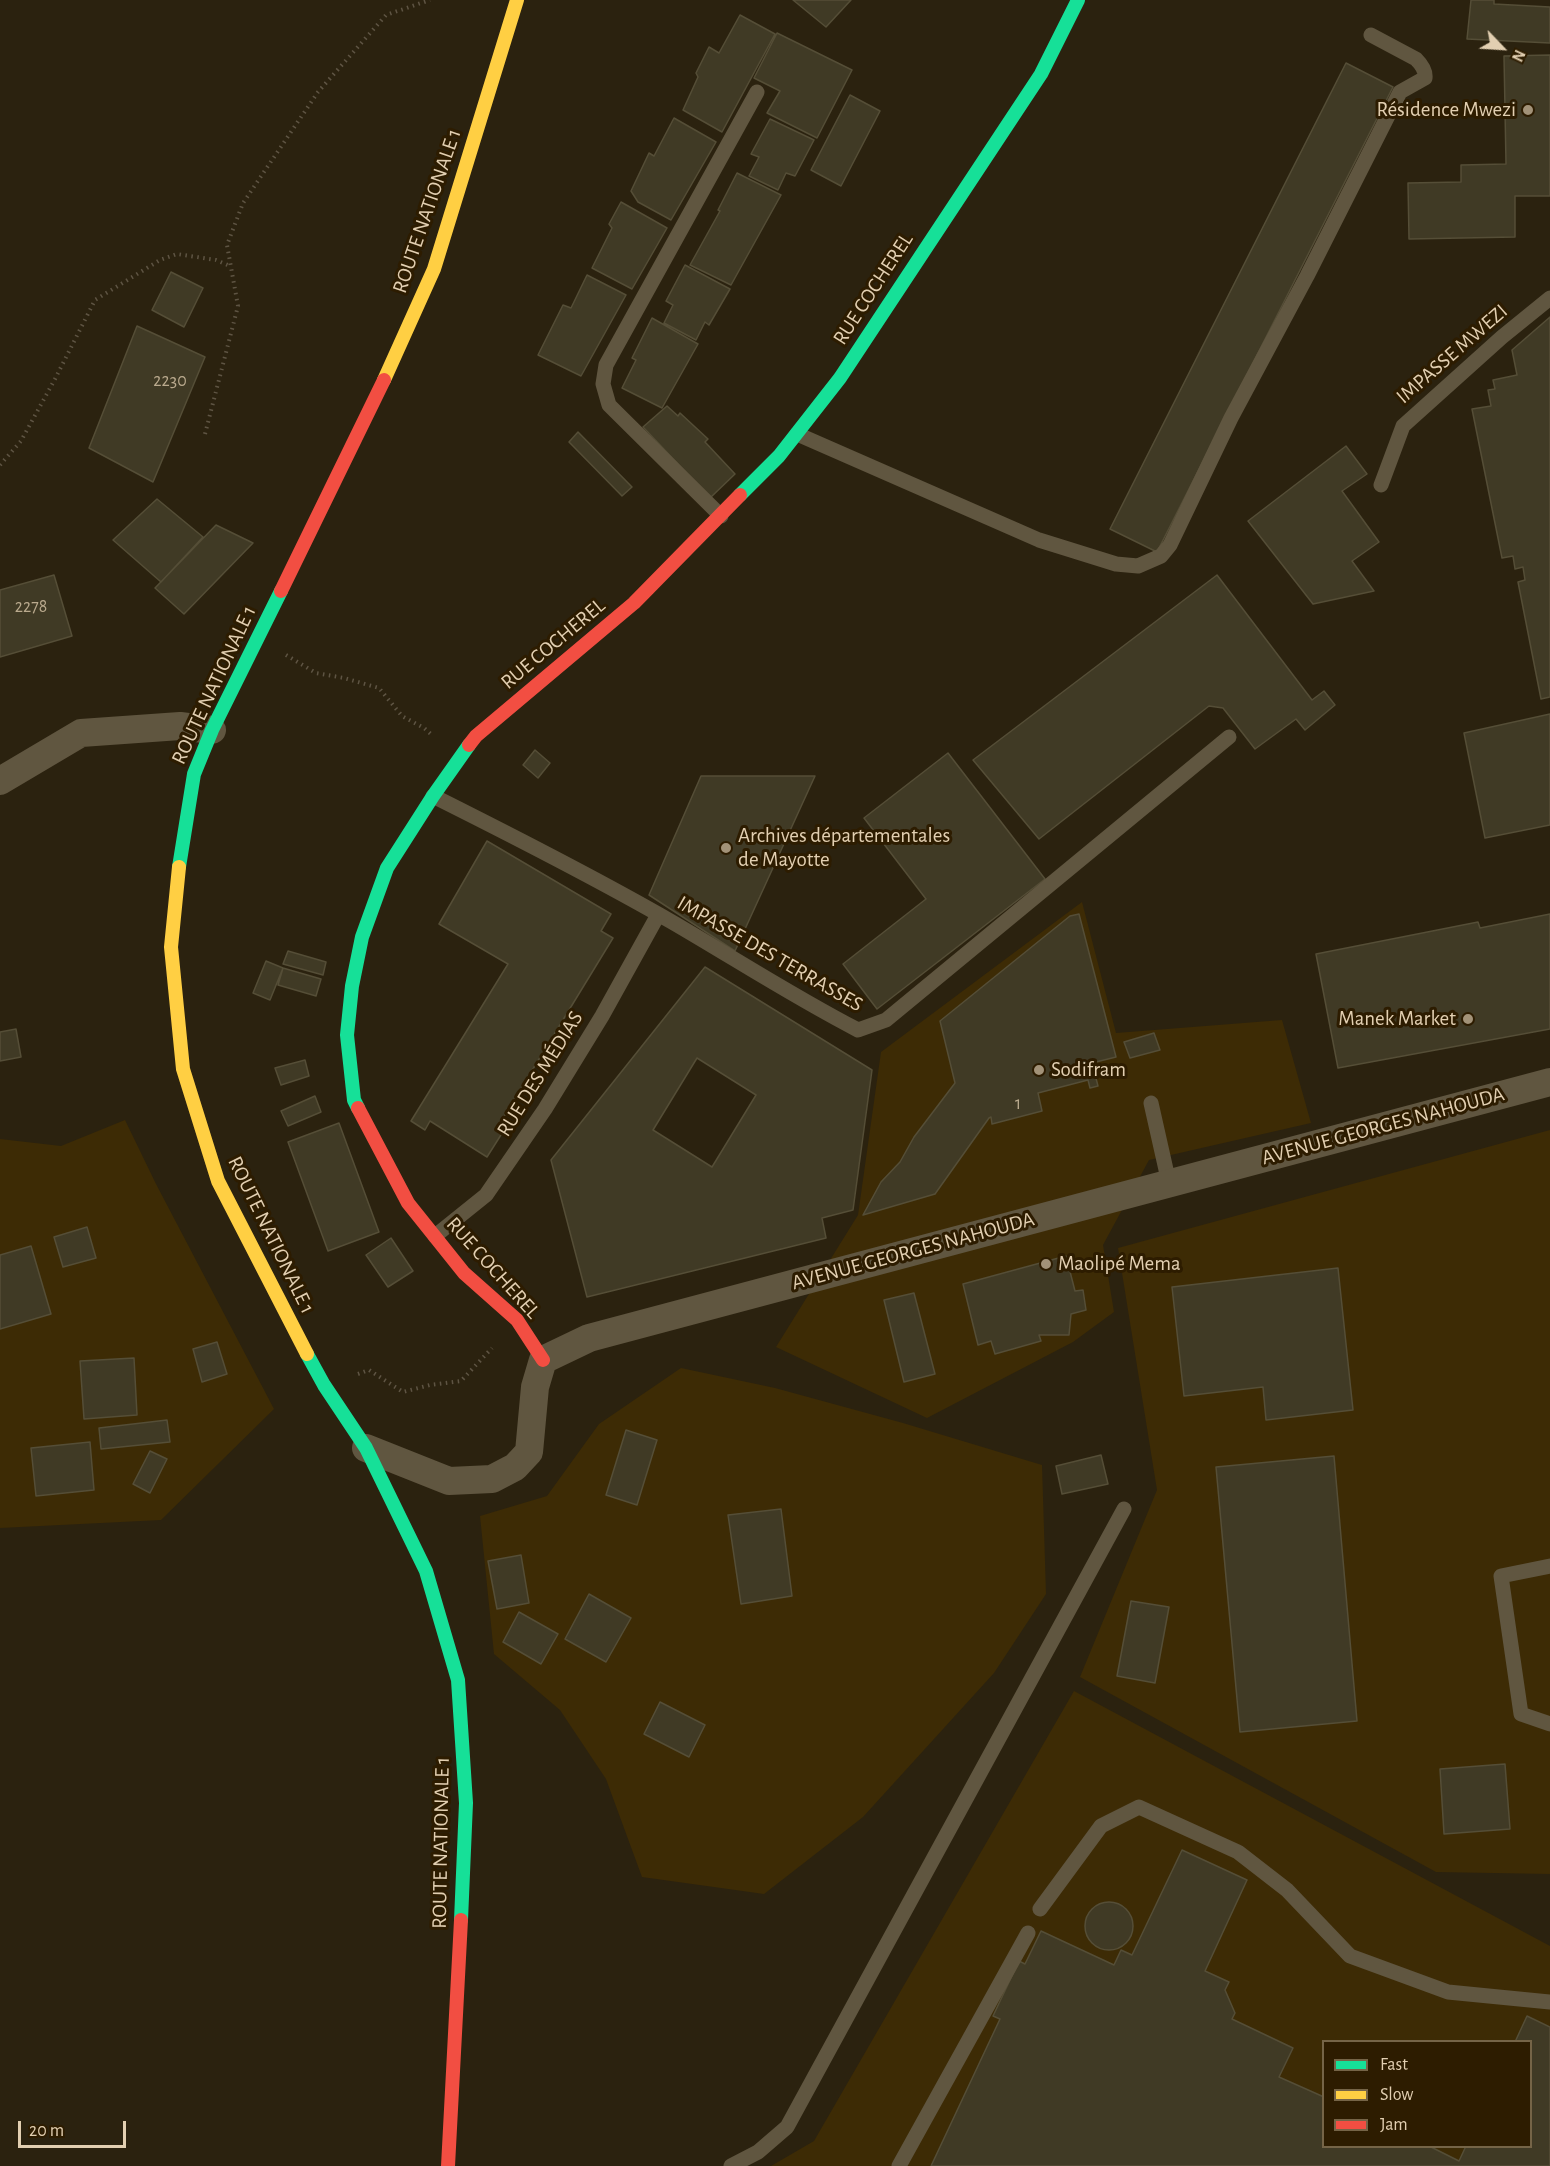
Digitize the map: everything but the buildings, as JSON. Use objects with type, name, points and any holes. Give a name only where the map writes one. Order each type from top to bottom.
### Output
[{"type":"main road","name":"ROUTE NATIONALE 1","points":[[448,2165],[466,1803],[458,1680],[426,1571],[366,1448],[324,1385],[295,1334],[218,1181],[183,1070],[171,947],[181,849],[194,774],[212,730],[362,428],[434,269],[517,0]]},
{"type":"main road","name":"RUE COCHEREL","points":[[543,1360],[517,1320],[464,1273],[408,1203],[354,1100],[347,1035],[352,986],[362,937],[387,868],[433,796],[476,736],[634,603],[779,456],[797,434],[840,378],[1041,74],[1078,0]]},
{"type":"street","points":[[0,781],[81,733],[180,726],[212,730]]},
{"type":"street","name":"AVENUE GEORGES NAHOUDA","points":[[543,1360],[589,1338],[642,1323],[1550,1082]]},
{"type":"street","points":[[366,1448],[449,1481],[492,1479],[515,1467],[529,1452],[535,1387],[543,1360]]},
{"type":"lane","points":[[797,434],[1039,540],[1116,564],[1138,566],[1161,555],[1170,545],[1231,418],[1307,276],[1400,92],[1425,78],[1426,74],[1422,65],[1410,54],[1371,35]]},
{"type":"lane","points":[[721,516],[609,405],[603,384],[606,365],[757,92]]},
{"type":"lane","name":"IMPASSE MWEZI","points":[[1382,485],[1403,426],[1502,337],[1550,298]]},
{"type":"lane","name":"IMPASSE DES TERRASSES","points":[[433,796],[501,829],[658,915],[858,1030],[886,1020],[1229,737]]},
{"type":"lane","name":"RUE DES MÉDIAS","points":[[435,1236],[486,1195],[545,1109],[602,1016],[658,915]]},
{"type":"lane","points":[[1151,1103],[1168,1183]]},
{"type":"lane","points":[[731,2166],[758,2152],[787,2127],[1124,1509]]},
{"type":"lane","points":[[1550,1566],[1501,1576],[1521,1713],[1550,1724]]},
{"type":"lane","points":[[1040,1909],[1101,1826],[1139,1807],[1238,1852],[1287,1890],[1350,1956],[1448,1992],[1550,2002]]},
{"type":"lane","points":[[898,2166],[1028,1934]]},
{"type":"path","points":[[205,434],[238,306],[227,245],[243,203],[318,92],[386,15],[430,0]]},
{"type":"path","points":[[0,465],[21,441],[95,300],[160,260],[177,254],[216,260],[230,266]]},
{"type":"path","points":[[258,637],[316,673],[379,688],[402,716],[423,728],[459,759]]},
{"type":"path","points":[[324,1385],[369,1370],[404,1392],[430,1385],[461,1381],[517,1320]]},
{"type":"shaded area","points":[[1082,902],[1116,1033],[1282,1020],[1311,1123],[1149,1160],[1103,1245],[1114,1312],[1073,1342],[927,1418],[776,1347],[858,1215],[881,1052]]},
{"type":"shaded area","points":[[125,1120],[274,1409],[161,1520],[0,1528],[0,1139],[61,1146]]},
{"type":"shaded area","points":[[1550,1130],[1550,1874],[1436,1872],[1080,1677],[1157,1490],[1118,1248]]},
{"type":"shaded area","points":[[681,1368],[775,1388],[903,1423],[1042,1465],[1046,1594],[994,1673],[863,1817],[764,1894],[642,1877],[606,1779],[560,1710],[494,1654],[480,1516],[547,1496],[599,1424]]},
{"type":"shaded area","points":[[1074,1691],[1550,1946],[1550,2166],[771,2166],[814,2141]]},
{"type":"traffic: fast","points":[[740,495],[779,456],[840,378],[1041,74],[1078,0]]},
{"type":"traffic: fast","points":[[179,867],[194,774],[212,730],[281,591]]},
{"type":"traffic: fast","points":[[358,1108],[354,1100],[347,1035],[352,986],[362,937],[387,868],[469,745]]},
{"type":"traffic: fast","points":[[307,1354],[324,1385],[366,1448],[426,1571],[458,1680],[466,1803],[461,1920]]},
{"type":"traffic: slow","points":[[384,380],[434,269],[517,0]]},
{"type":"traffic: slow","points":[[179,867],[171,947],[183,1069],[218,1181],[307,1354]]},
{"type":"traffic: jam","points":[[281,591],[384,380]]},
{"type":"traffic: jam","points":[[469,745],[476,736],[634,603],[740,495]]},
{"type":"traffic: jam","points":[[358,1108],[408,1203],[464,1273],[517,1320],[543,1360]]},
{"type":"traffic: jam","points":[[448,2166],[461,1920]]},
{"type":"place","name":"Résidence Mwezi","points":[[1528,110]]},
{"type":"place","name":"Archives départementales de Mayotte","points":[[726,848]]},
{"type":"place","name":"Manek Market","points":[[1468,1019]]},
{"type":"place","name":"Sodifram","points":[[1039,1070]]},
{"type":"place","name":"Maolipé Mema","points":[[1046,1264]]}]
